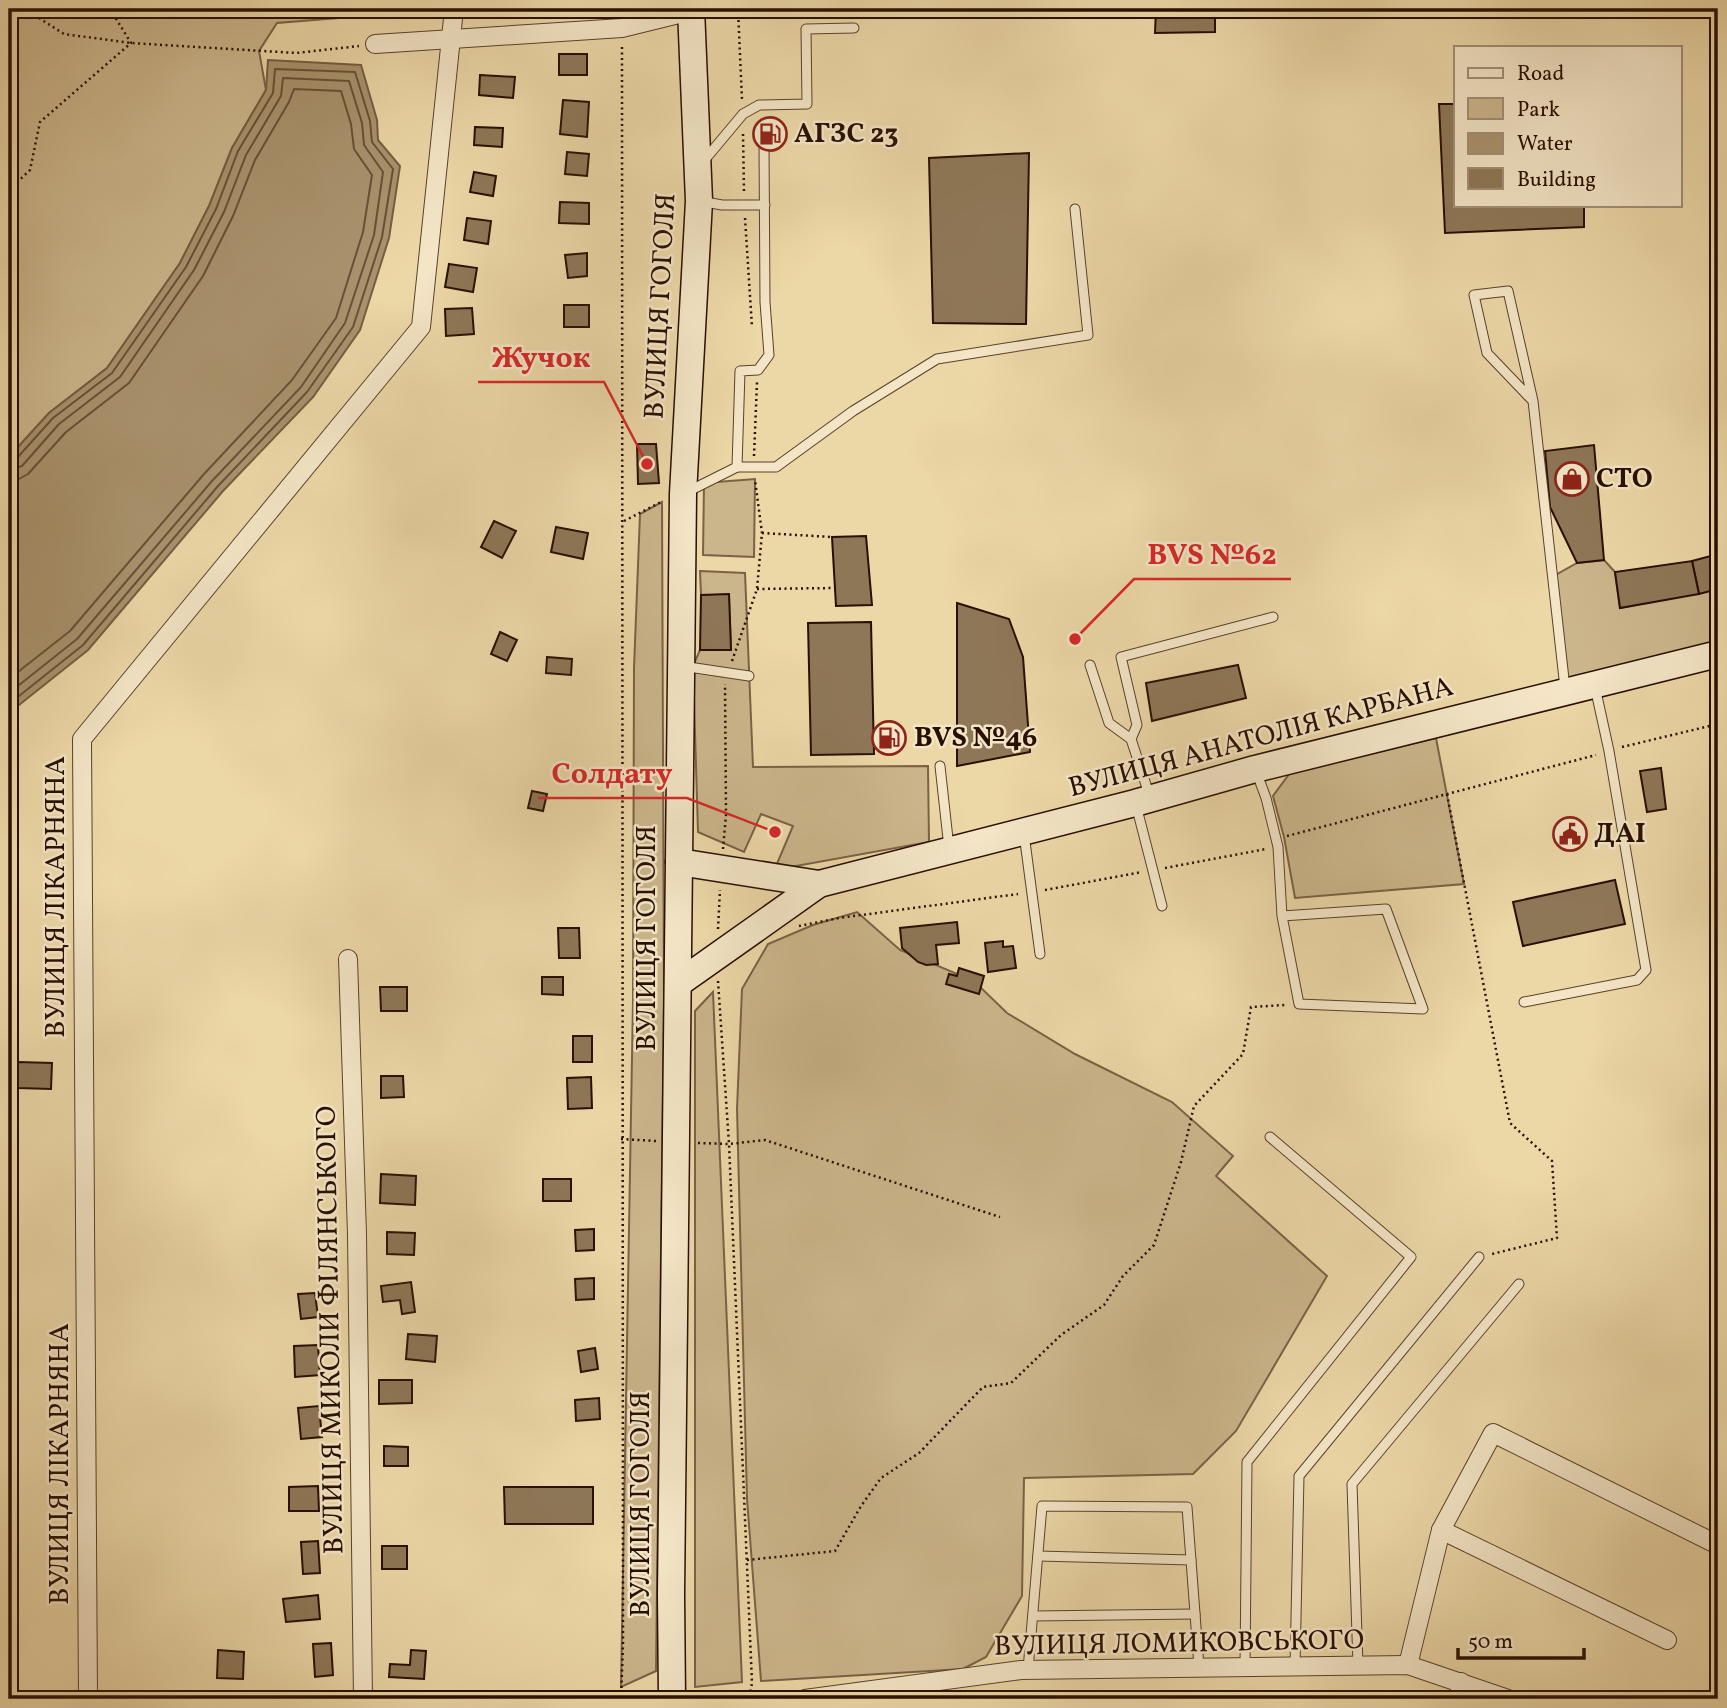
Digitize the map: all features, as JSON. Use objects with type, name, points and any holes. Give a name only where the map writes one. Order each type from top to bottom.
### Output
[{"type":"street","name":"ВУЛИЦЯ ЛІКАРНЯНА","points":[[88,1699],[82,739],[421,327],[454,9]]},
{"type":"street","points":[[375,44],[622,28],[691,10]]},
{"type":"street","name":"ВУЛИЦЯ ГОГОЛЯ","points":[[673,1699],[671,1580],[682,494],[699,201],[691,10]]},
{"type":"street","name":"ВУЛИЦЯ АНАТОЛІЯ КАРБАНА","points":[[819,884],[1143,801],[1255,769],[1718,654]]},
{"type":"street","points":[[679,862],[819,884]]},
{"type":"street","points":[[679,983],[722,965],[819,884]]},
{"type":"street","name":"ВУЛИЦЯ МИКОЛИ ФІЛЯНСЬКОГО","points":[[348,959],[357,1234],[363,1699]]},
{"type":"street","points":[[1408,1665],[1441,1530],[1493,1433],[1718,1545]]},
{"type":"street","points":[[1441,1530],[1667,1640]]},
{"type":"street","name":"ВУЛИЦЯ ЛОМИКОВСЬКОГО","points":[[805,1699],[1028,1670],[1358,1665],[1408,1665],[1460,1690],[1508,1699]]},
{"type":"lane","points":[[698,168],[743,114],[759,105],[807,104],[806,29],[854,28]]},
{"type":"lane","points":[[737,467],[740,371],[758,370],[769,355],[765,302],[764,146]]},
{"type":"lane","points":[[699,201],[765,205]]},
{"type":"lane","points":[[682,494],[737,467],[776,467],[853,411],[937,359],[1088,335],[1076,209]]},
{"type":"lane","points":[[1533,401],[1487,353],[1474,295],[1508,291],[1533,401],[1565,693]]},
{"type":"lane","points":[[1162,906],[1153,870],[1131,739],[1137,725],[1121,657],[1273,617]]},
{"type":"lane","points":[[1090,665],[1109,723],[1131,739]]},
{"type":"lane","points":[[681,666],[749,676]]},
{"type":"lane","points":[[1524,1002],[1637,980],[1646,971],[1609,751],[1595,685]]},
{"type":"lane","points":[[940,766],[949,849]]},
{"type":"lane","points":[[1255,769],[1266,798],[1278,847],[1282,916],[1299,1004],[1423,1009],[1386,909],[1282,916]]},
{"type":"lane","points":[[1024,832],[1040,954]]},
{"type":"lane","points":[[1245,1667],[1247,1462],[1411,1257],[1270,1138]]},
{"type":"lane","points":[[1295,1666],[1299,1476],[1479,1257]]},
{"type":"lane","points":[[1358,1665],[1352,1483],[1519,1284]]},
{"type":"lane","points":[[1028,1670],[1042,1506],[1187,1507],[1199,1667]]},
{"type":"lane","points":[[1038,1556],[1191,1560]]},
{"type":"lane","points":[[1033,1616],[1195,1615]]},
{"type":"path","points":[[25,9],[64,34],[131,43],[296,53],[375,44]]},
{"type":"path","points":[[110,9],[131,43]]},
{"type":"path","points":[[738,9],[744,205],[753,333]]},
{"type":"path","points":[[621,1699],[624,521],[622,28]]},
{"type":"path","points":[[9,190],[30,170],[40,122],[131,43]]},
{"type":"path","points":[[748,1699],[752,1683],[747,1560],[729,1144],[718,984],[722,965],[721,869],[726,815],[725,684],[757,589],[762,533],[754,467],[758,370]]},
{"type":"path","points":[[624,521],[682,494]]},
{"type":"path","points":[[762,533],[832,537]]},
{"type":"path","points":[[757,589],[835,587]]},
{"type":"path","points":[[792,929],[829,919],[1032,892],[1278,847],[1284,837],[1718,723]]},
{"type":"path","points":[[1447,794],[1510,1123],[1552,1161],[1557,1238],[1479,1257]]},
{"type":"path","points":[[718,984],[722,965]]},
{"type":"path","points":[[747,1560],[835,1551],[881,1478],[919,1453],[983,1387],[1011,1383],[1061,1335],[1104,1305],[1123,1276],[1154,1245],[1181,1162],[1194,1106],[1243,1054],[1251,1007],[1299,1004]]},
{"type":"path","points":[[621,1139],[729,1144],[765,1140],[1000,1217]]},
{"type":"green space","points":[[9,9],[351,9],[339,18],[277,23],[259,51],[266,90],[232,148],[209,206],[180,263],[107,368],[49,413],[9,457]]},
{"type":"green space","points":[[755,479],[754,557],[703,555],[704,483]]},
{"type":"green space","points":[[662,502],[664,1000],[656,1671],[621,1687],[633,1000],[634,668],[640,514]]},
{"type":"green space","points":[[1604,560],[1615,572],[1620,608],[1718,589],[1718,654],[1565,693],[1552,577],[1577,563]]},
{"type":"green space","points":[[700,571],[745,573],[753,767],[928,766],[929,842],[785,868],[776,866],[793,826],[761,814],[744,852],[698,832],[693,666],[700,650],[731,649],[729,595],[701,595]]},
{"type":"green space","points":[[1436,738],[1464,884],[1295,898],[1284,837],[1273,796],[1290,773]]},
{"type":"green space","points":[[857,912],[900,950],[974,981],[1007,1013],[1075,1054],[1172,1102],[1233,1156],[1216,1176],[1327,1276],[1236,1431],[1193,1474],[1024,1478],[1022,1596],[986,1657],[963,1669],[761,1681],[747,1499],[737,1109],[742,989],[768,944],[813,925]]},
{"type":"green space","points":[[713,992],[742,1682],[695,1687],[695,1011]]},
{"type":"water","points":[[268,60],[361,65],[377,120],[378,140],[400,166],[389,238],[360,330],[313,397],[223,491],[88,650],[9,713],[9,457],[49,413],[107,368],[180,263],[209,206],[232,148],[266,90]]},
{"type":"building","points":[[1156,9],[1215,9],[1215,32],[1155,33]]},
{"type":"building","points":[[559,54],[587,54],[587,75],[559,75]]},
{"type":"building","points":[[480,75],[515,77],[513,98],[479,95]]},
{"type":"building","points":[[563,100],[589,102],[587,137],[560,134]]},
{"type":"building","points":[[1439,104],[1454,104],[1454,206],[1584,206],[1584,227],[1445,233]]},
{"type":"building","points":[[475,127],[503,128],[502,147],[474,145]]},
{"type":"building","points":[[567,152],[589,154],[587,176],[565,174]]},
{"type":"building","points":[[1029,153],[1026,324],[933,323],[929,158]]},
{"type":"building","points":[[474,172],[496,176],[493,196],[470,192]]},
{"type":"building","points":[[560,202],[589,203],[589,224],[559,223]]},
{"type":"building","points":[[467,218],[491,221],[488,244],[464,240]]},
{"type":"building","points":[[587,253],[587,276],[568,278],[565,255]]},
{"type":"building","points":[[449,264],[477,268],[473,292],[445,287]]},
{"type":"building","points":[[564,305],[589,305],[589,327],[564,327]]},
{"type":"building","points":[[472,308],[474,334],[446,336],[445,309]]},
{"type":"building","points":[[637,444],[656,444],[659,483],[638,484]]},
{"type":"building","name":"СТО","points":[[1594,445],[1604,560],[1577,563],[1550,507],[1545,451]]},
{"type":"building","points":[[494,521],[516,531],[502,558],[481,547]]},
{"type":"building","points":[[556,527],[588,533],[583,559],[551,552]]},
{"type":"building","points":[[866,536],[872,605],[836,606],[832,537]]},
{"type":"building","points":[[1718,554],[1718,589],[1699,594],[1692,561]]},
{"type":"building","points":[[1692,561],[1699,594],[1620,608],[1615,572]]},
{"type":"building","points":[[729,594],[731,650],[700,650],[701,595]]},
{"type":"building","points":[[957,603],[1009,619],[1023,657],[1030,752],[957,766]]},
{"type":"building","points":[[871,622],[874,754],[811,755],[808,623]]},
{"type":"building","points":[[500,632],[517,640],[507,661],[491,654]]},
{"type":"building","points":[[547,657],[572,659],[571,675],[546,673]]},
{"type":"building","points":[[1238,665],[1246,698],[1152,721],[1146,683]]},
{"type":"building","points":[[1661,768],[1666,809],[1647,812],[1640,771]]},
{"type":"building","points":[[532,791],[547,794],[543,811],[528,808]]},
{"type":"building","points":[[1615,880],[1625,924],[1523,946],[1513,902]]},
{"type":"building","points":[[957,922],[959,943],[936,945],[938,964],[926,965],[918,962],[902,948],[900,928]]},
{"type":"building","points":[[558,928],[579,928],[580,958],[559,958]]},
{"type":"building","points":[[1003,941],[1003,947],[1013,946],[1016,968],[988,972],[985,943]]},
{"type":"building","points":[[959,968],[984,976],[979,994],[946,984],[949,974],[957,976]]},
{"type":"building","points":[[542,977],[563,977],[563,995],[542,994]]},
{"type":"building","points":[[380,987],[407,987],[407,1011],[381,1011]]},
{"type":"building","points":[[573,1036],[592,1036],[592,1062],[573,1062]]},
{"type":"building","points":[[18,1062],[52,1063],[51,1089],[18,1088]]},
{"type":"building","points":[[381,1076],[403,1076],[404,1097],[381,1098]]},
{"type":"building","points":[[591,1077],[592,1108],[568,1109],[567,1078]]},
{"type":"building","points":[[381,1174],[416,1176],[415,1205],[380,1203]]},
{"type":"building","points":[[543,1179],[571,1179],[571,1201],[543,1201]]},
{"type":"building","points":[[594,1229],[594,1250],[576,1251],[575,1230]]},
{"type":"building","points":[[387,1232],[415,1233],[414,1255],[387,1254]]},
{"type":"building","points":[[594,1278],[594,1299],[576,1300],[575,1279]]},
{"type":"building","points":[[411,1282],[415,1312],[402,1314],[400,1300],[383,1302],[381,1286]]},
{"type":"building","points":[[315,1293],[318,1317],[301,1319],[298,1294]]},
{"type":"building","points":[[408,1334],[437,1336],[435,1362],[406,1359]]},
{"type":"building","points":[[318,1345],[320,1375],[295,1377],[294,1346]]},
{"type":"building","points":[[595,1348],[598,1369],[581,1372],[578,1351]]},
{"type":"building","points":[[379,1380],[412,1380],[412,1403],[379,1404]]},
{"type":"building","points":[[599,1398],[600,1419],[576,1421],[575,1400]]},
{"type":"building","points":[[319,1406],[322,1437],[301,1439],[298,1408]]},
{"type":"building","points":[[384,1446],[408,1447],[408,1466],[384,1466]]},
{"type":"building","points":[[318,1486],[319,1511],[289,1511],[289,1487]]},
{"type":"building","points":[[504,1487],[593,1487],[593,1524],[505,1524]]},
{"type":"building","points":[[318,1541],[320,1573],[303,1574],[301,1542]]},
{"type":"building","points":[[382,1546],[407,1546],[407,1569],[382,1569]]},
{"type":"building","points":[[318,1595],[320,1619],[286,1622],[283,1599]]},
{"type":"building","points":[[331,1643],[333,1675],[315,1677],[313,1644]]},
{"type":"building","points":[[218,1650],[244,1652],[243,1679],[217,1678]]},
{"type":"building","points":[[411,1650],[426,1651],[424,1679],[389,1677],[390,1664],[410,1665]]},
{"type":"place","name":"АГЗС 23","points":[[770,134]]},
{"type":"place","name":"Жучок","points":[[647,464]]},
{"type":"place","name":"СТО","points":[[1572,479]]},
{"type":"place","name":"BVS №62","points":[[1075,639]]},
{"type":"place","name":"BVS №46","points":[[889,738]]},
{"type":"place","name":"Солдату","points":[[775,832]]},
{"type":"place","name":"ДАІ","points":[[1570,834]]}]
